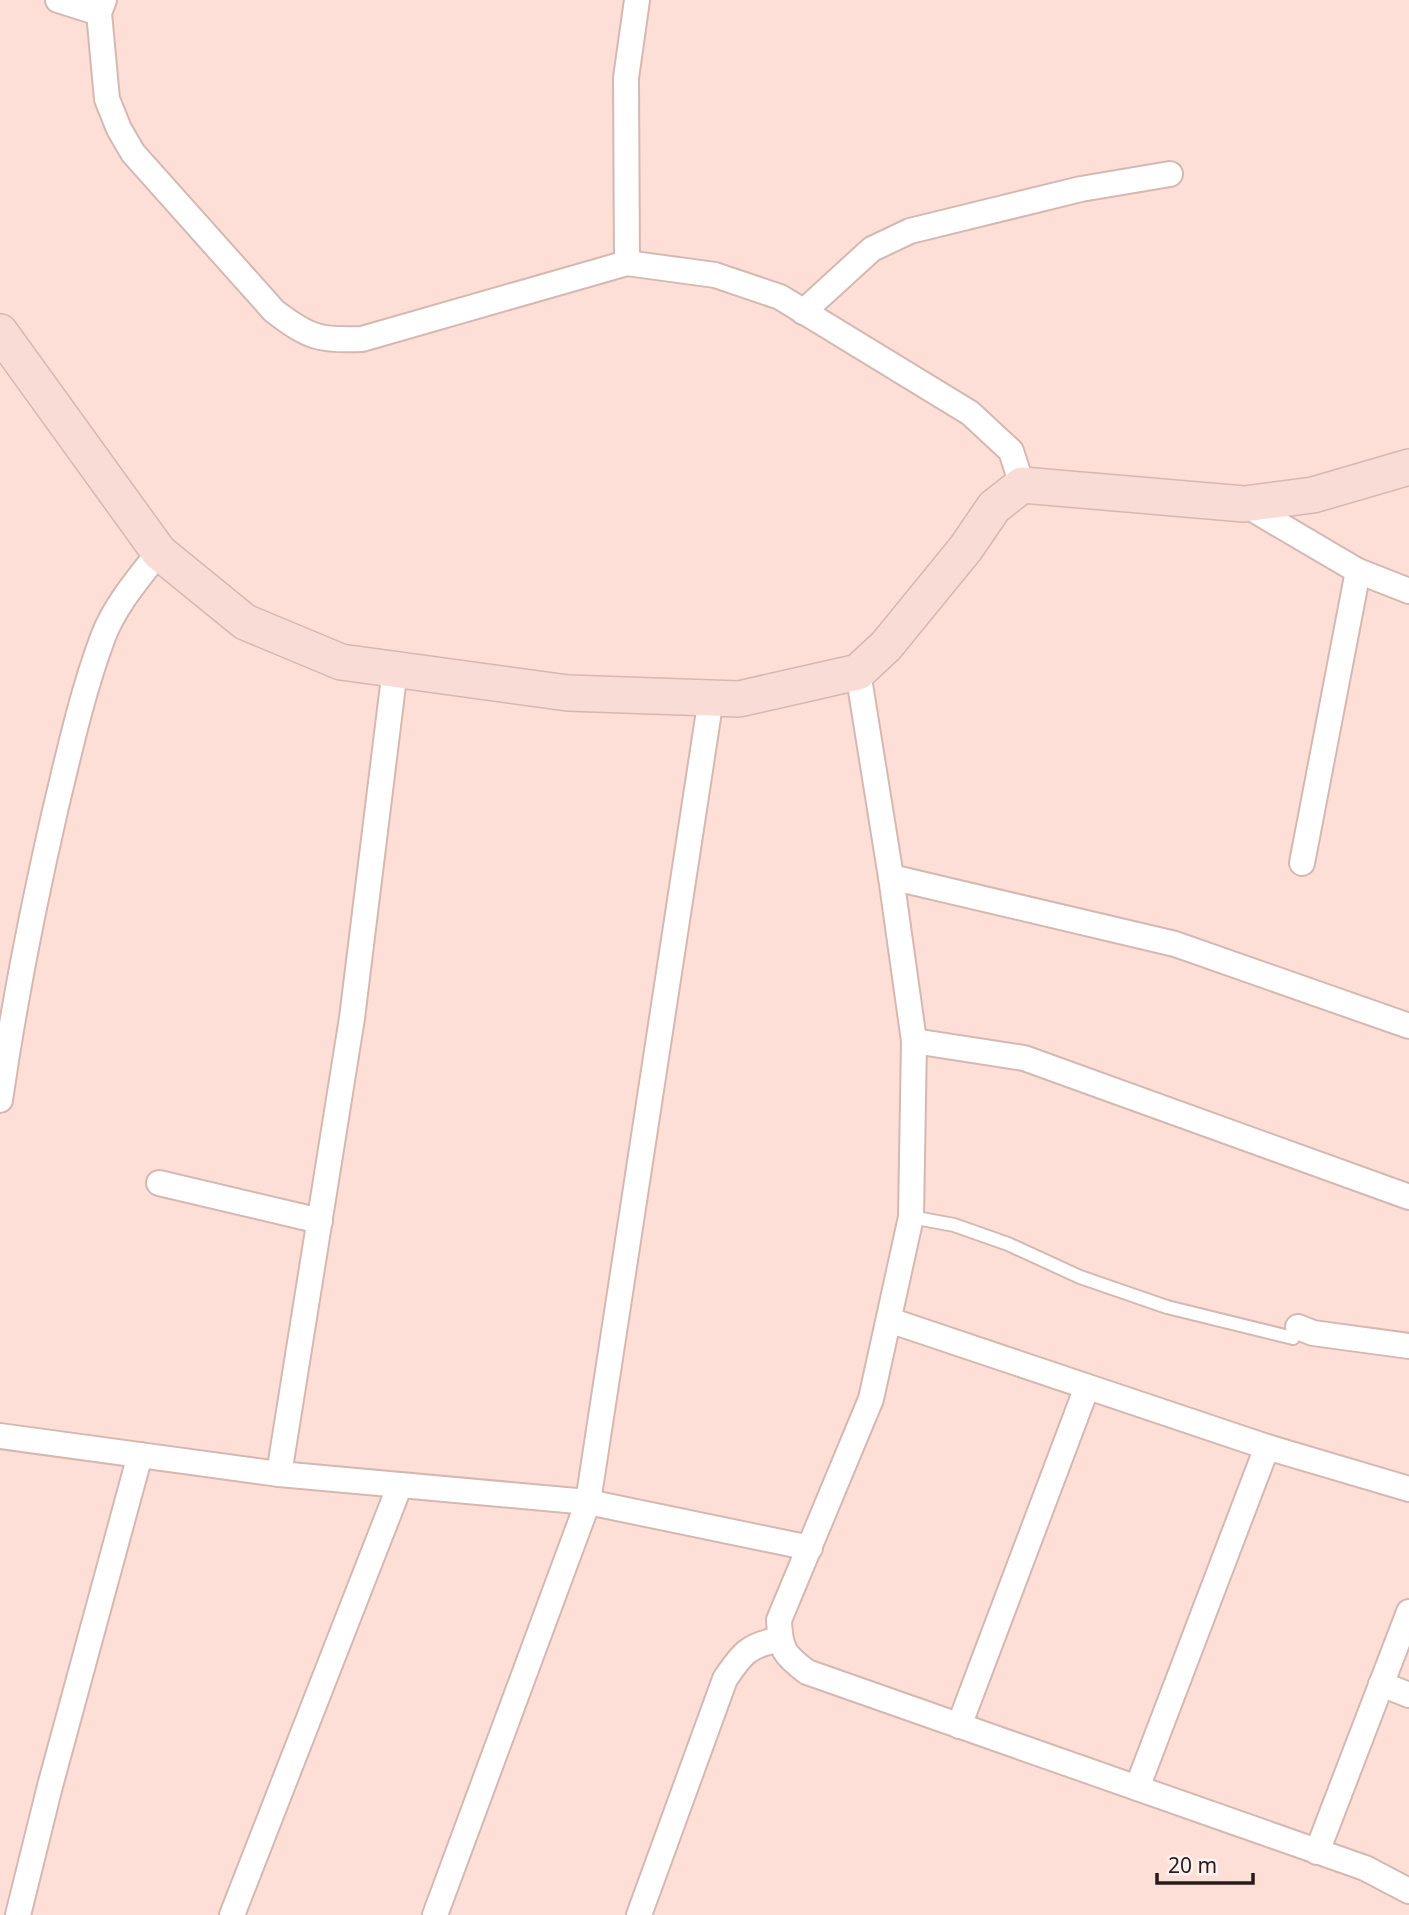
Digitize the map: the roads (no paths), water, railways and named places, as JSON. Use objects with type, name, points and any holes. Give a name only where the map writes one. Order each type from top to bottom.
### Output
[{"type":"main road","points":[[0,332],[159,552],[245,622],[341,662],[568,693],[739,699],[858,672],[886,646],[966,548],[995,507],[1022,485],[1244,504],[1313,495],[1409,467]]},
{"type":"street","points":[[58,0],[102,7],[107,99],[119,129],[133,153],[274,311],[301,331],[331,340],[362,339],[626,263],[715,275],[780,297],[970,413],[1011,451],[1022,485]]},
{"type":"street","points":[[626,263],[626,78],[637,0]]},
{"type":"street","points":[[803,312],[872,249],[910,231],[1081,189],[1170,174]]},
{"type":"street","points":[[1244,504],[1358,571],[1409,592]]},
{"type":"street","points":[[0,1100],[12,963],[46,853],[70,747],[104,635],[123,600],[159,552]]},
{"type":"street","points":[[1302,863],[1358,571]]},
{"type":"street","points":[[279,1474],[352,1018],[395,669]]},
{"type":"street","points":[[858,672],[914,1041],[911,1217],[872,1399],[779,1620],[779,1640],[786,1657],[807,1672],[1365,1868],[1409,1891]]},
{"type":"street","points":[[435,1915],[588,1502],[711,698]]},
{"type":"street","points":[[891,877],[1175,944],[1409,1026]]},
{"type":"street","points":[[914,1041],[1024,1058],[1409,1197]]},
{"type":"street","points":[[159,1183],[320,1222]]},
{"type":"street","points":[[889,1320],[1267,1447],[1409,1489]]},
{"type":"street","points":[[1295,1333],[1409,1346]]},
{"type":"street","points":[[959,1726],[1087,1387]]},
{"type":"street","points":[[0,1436],[279,1474],[588,1502],[810,1548]]},
{"type":"street","points":[[1137,1788],[1267,1447]]},
{"type":"street","points":[[18,1915],[140,1455]]},
{"type":"street","points":[[232,1915],[400,1485]]},
{"type":"street","points":[[1317,1852],[1409,1612]]},
{"type":"street","points":[[639,1915],[725,1679],[739,1658],[758,1643],[779,1640]]},
{"type":"street","points":[[1381,1684],[1409,1695]]},
{"type":"lane","points":[[911,1217],[965,1228],[1008,1244],[1080,1278],[1167,1307],[1295,1333]]}]
